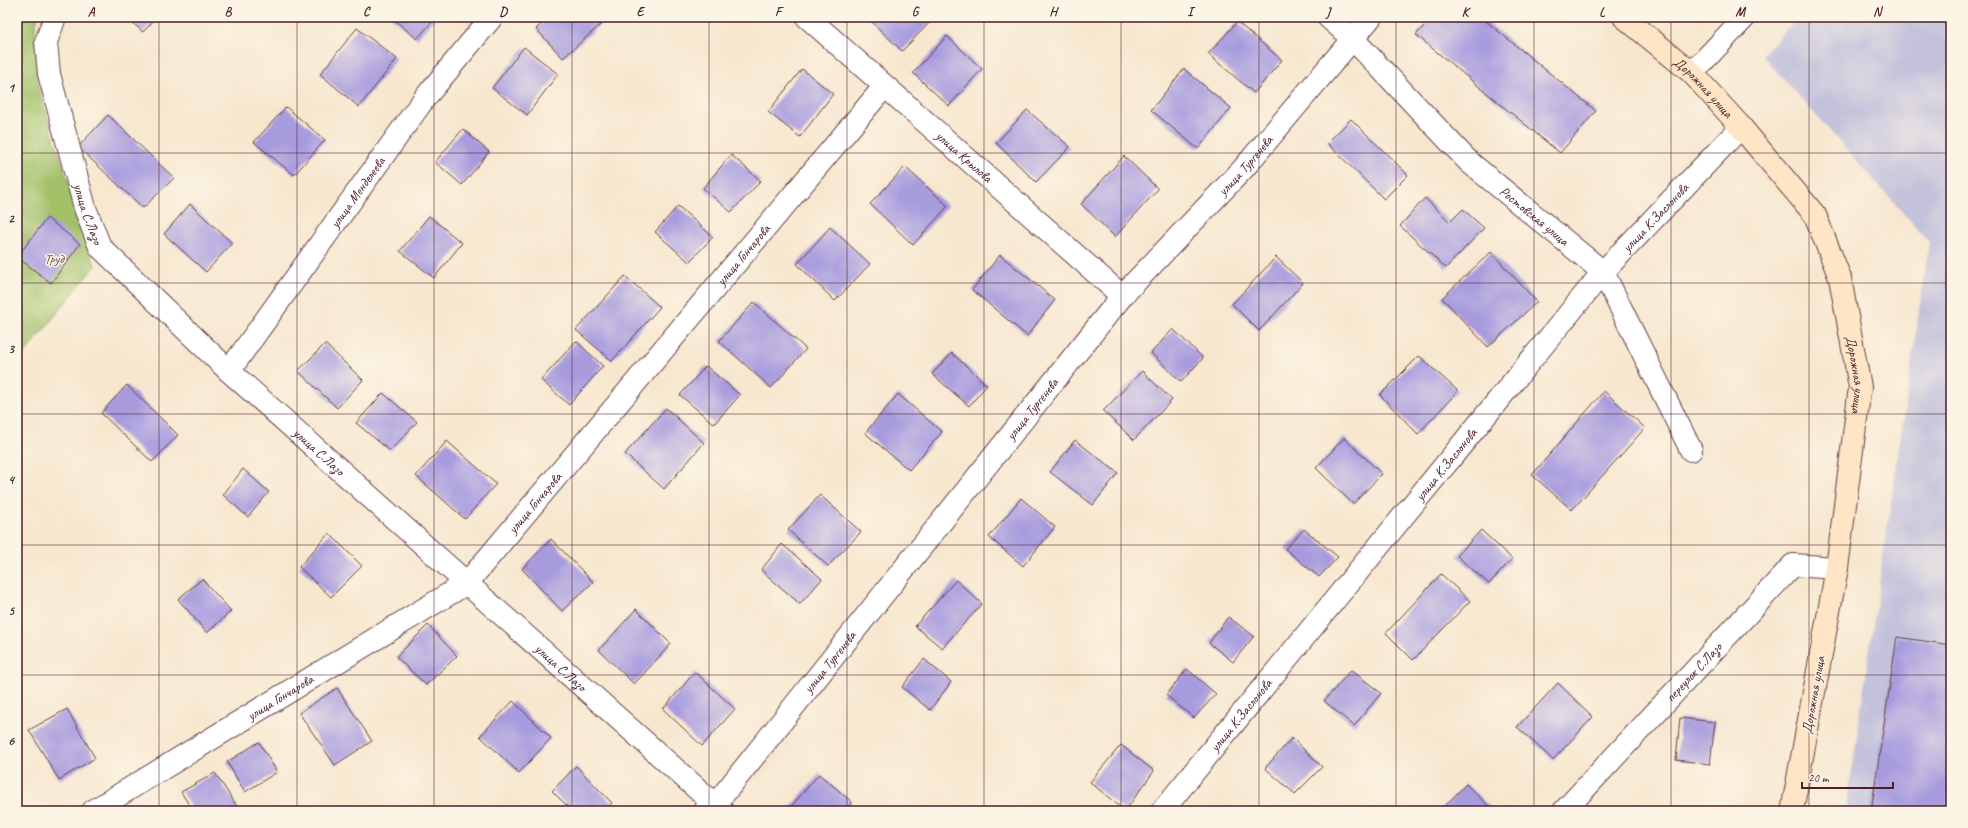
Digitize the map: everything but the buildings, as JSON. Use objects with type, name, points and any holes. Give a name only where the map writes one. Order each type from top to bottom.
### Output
[{"type":"street","name":"улица С.Лазо","points":[[55,17],[46,42],[49,74],[85,208],[100,247],[229,371],[467,583],[714,809]]},
{"type":"street","name":"улица Менделеева","points":[[229,371],[424,100],[492,17]]},
{"type":"street","name":"улица Крылова","points":[[807,17],[884,87],[1122,296]]},
{"type":"street","name":"Ростовская улица","points":[[1328,17],[1353,39],[1469,162],[1603,272],[1692,450]]},
{"type":"street","name":"улица Тургенева","points":[[714,809],[1122,296],[1243,169],[1371,17]]},
{"type":"street","name":"Дорожная улица","points":[[1624,17],[1692,73],[1741,127],[1814,215],[1840,278],[1860,388],[1836,568],[1792,811]]},
{"type":"street","points":[[1692,73],[1745,17]]},
{"type":"street","name":"улица Гончарова","points":[[93,811],[467,583],[884,87]]},
{"type":"street","name":"улица К.Заслонова","points":[[1162,811],[1603,272],[1741,127]]},
{"type":"street","name":"переулок С.Лазо","points":[[1564,811],[1793,565],[1836,568]]},
{"type":"shaded area","points":[[1798,17],[1951,17],[1951,811],[1846,811],[1929,242],[1762,55]]},
{"type":"green space","name":"Труд","points":[[17,17],[38,17],[35,26],[38,87],[95,266],[17,363]]}]
